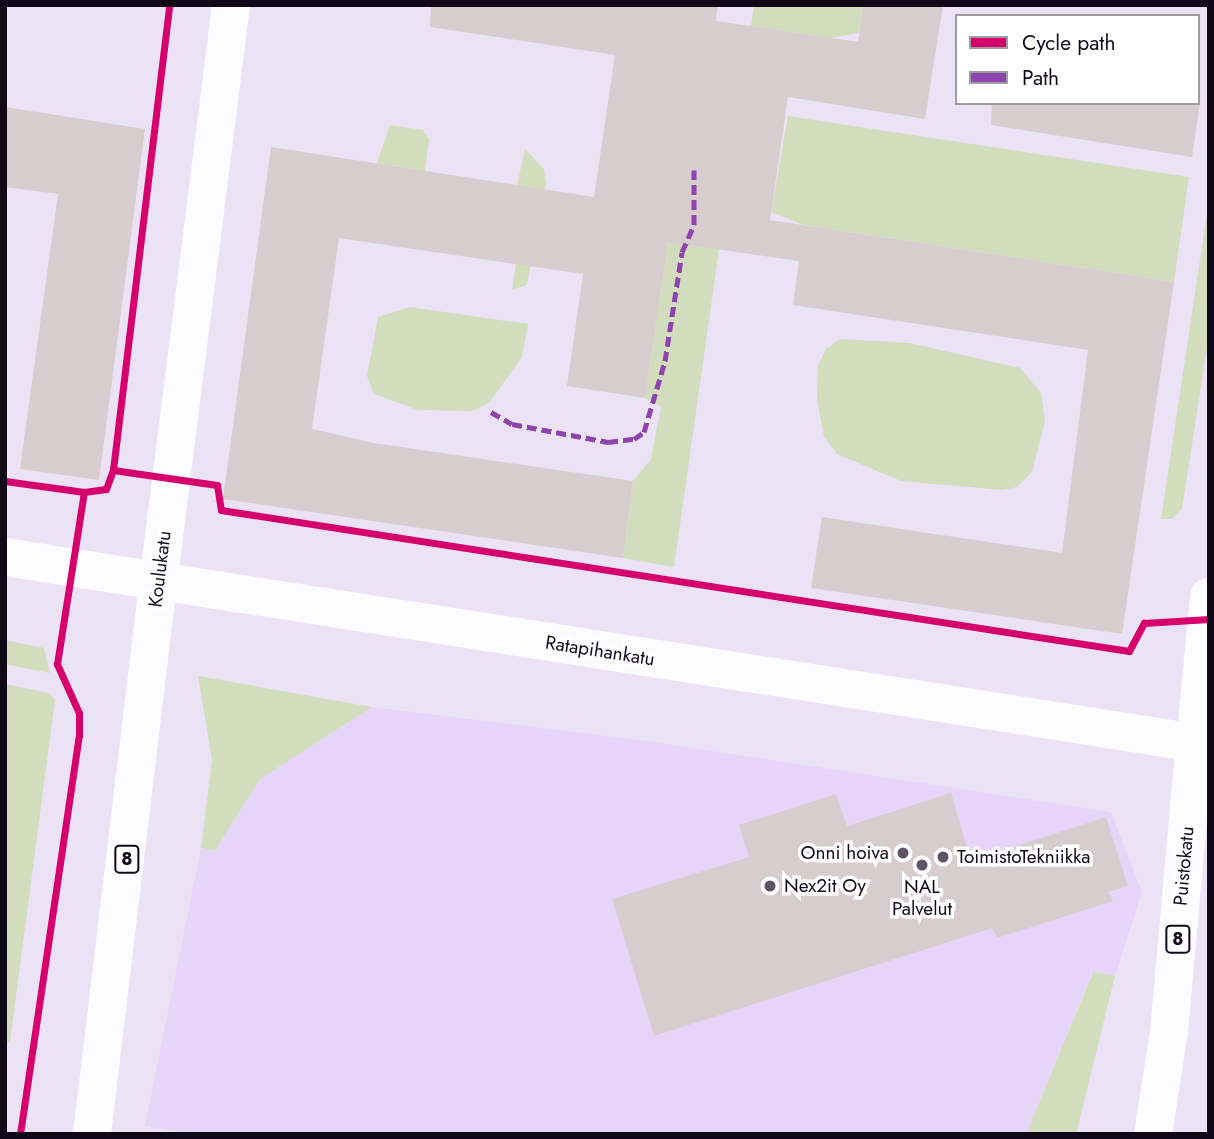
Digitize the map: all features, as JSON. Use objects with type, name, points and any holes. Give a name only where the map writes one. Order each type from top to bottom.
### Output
[{"type":"main road","name":"Koulukatu","points":[[92,1134],[231,5]]},
{"type":"main road","name":"Ratapihankatu","points":[[5,557],[158,584],[1202,744]]},
{"type":"main road","name":"Puistokatu","points":[[1153,1134],[1168,1032],[1202,744],[1209,597]]},
{"type":"shaded area","points":[[372,707],[647,741],[1111,812],[1142,892],[1115,976],[1092,972],[1026,1134],[195,1134],[145,1126],[201,848],[215,851],[260,779]]},
{"type":"green space","points":[[754,5],[863,5],[859,33],[830,38],[751,26]]},
{"type":"green space","points":[[788,116],[1189,177],[1174,282],[804,225],[771,212]]},
{"type":"green space","points":[[390,125],[423,130],[429,139],[425,171],[377,163]]},
{"type":"green space","points":[[525,149],[544,169],[546,183],[527,285],[512,290],[528,187],[517,185]]},
{"type":"green space","points":[[1209,200],[1209,335],[1182,509],[1172,519],[1161,519]]},
{"type":"green space","points":[[673,207],[724,215],[674,567],[623,558],[633,481],[651,459],[661,406],[645,398]]},
{"type":"green space","points":[[410,307],[528,324],[522,357],[489,403],[472,411],[418,410],[374,394],[367,376],[378,317]]},
{"type":"green space","points":[[840,339],[909,343],[1020,368],[1041,393],[1045,421],[1032,472],[1017,487],[1003,490],[901,481],[837,454],[824,436],[817,400],[818,365],[826,349]]},
{"type":"green space","points":[[5,640],[44,648],[50,673],[5,664]]},
{"type":"green space","points":[[198,676],[372,707],[260,779],[215,851],[201,848],[212,760]]},
{"type":"green space","points":[[5,684],[49,693],[55,700],[10,1042],[5,1041]]},
{"type":"green space","points":[[1093,972],[1115,976],[1076,1134],[1026,1134]]},
{"type":"building","points":[[431,5],[718,5],[716,21],[858,42],[863,5],[943,5],[925,119],[788,97],[770,220],[1174,282],[1122,634],[811,588],[822,517],[1062,553],[1088,350],[793,305],[799,261],[668,242],[645,398],[567,386],[583,274],[339,238],[312,429],[374,443],[633,481],[623,558],[223,499],[271,147],[594,197],[615,55],[430,27]]},
{"type":"building","points":[[992,105],[1200,105],[1192,157],[991,125]]},
{"type":"building","points":[[5,107],[145,129],[99,480],[20,469],[58,194],[5,187]]},
{"type":"building","points":[[951,793],[971,861],[1106,817],[1128,886],[1109,892],[1113,901],[997,938],[992,928],[654,1036],[612,899],[749,857],[739,825],[836,794],[847,826]]},
{"type":"marked path","points":[[491,412],[512,424],[608,442],[634,439],[644,432],[665,361],[682,252],[694,225],[694,170]]},
{"type":"cycle path","points":[[5,481],[84,492],[106,489],[113,470],[169,5]]},
{"type":"cycle path","points":[[113,470],[217,485],[221,510],[1129,651],[1144,623],[1209,619]]},
{"type":"cycle path","points":[[20,1134],[79,735],[79,713],[57,664],[84,492]]},
{"type":"place","name":"Onni hoiva","points":[[903,853]]},
{"type":"place","name":"ToimistoTekniikka","points":[[943,857]]},
{"type":"place","name":"NAL Palvelut","points":[[922,865]]},
{"type":"place","name":"Nex2it Oy","points":[[770,886]]}]
